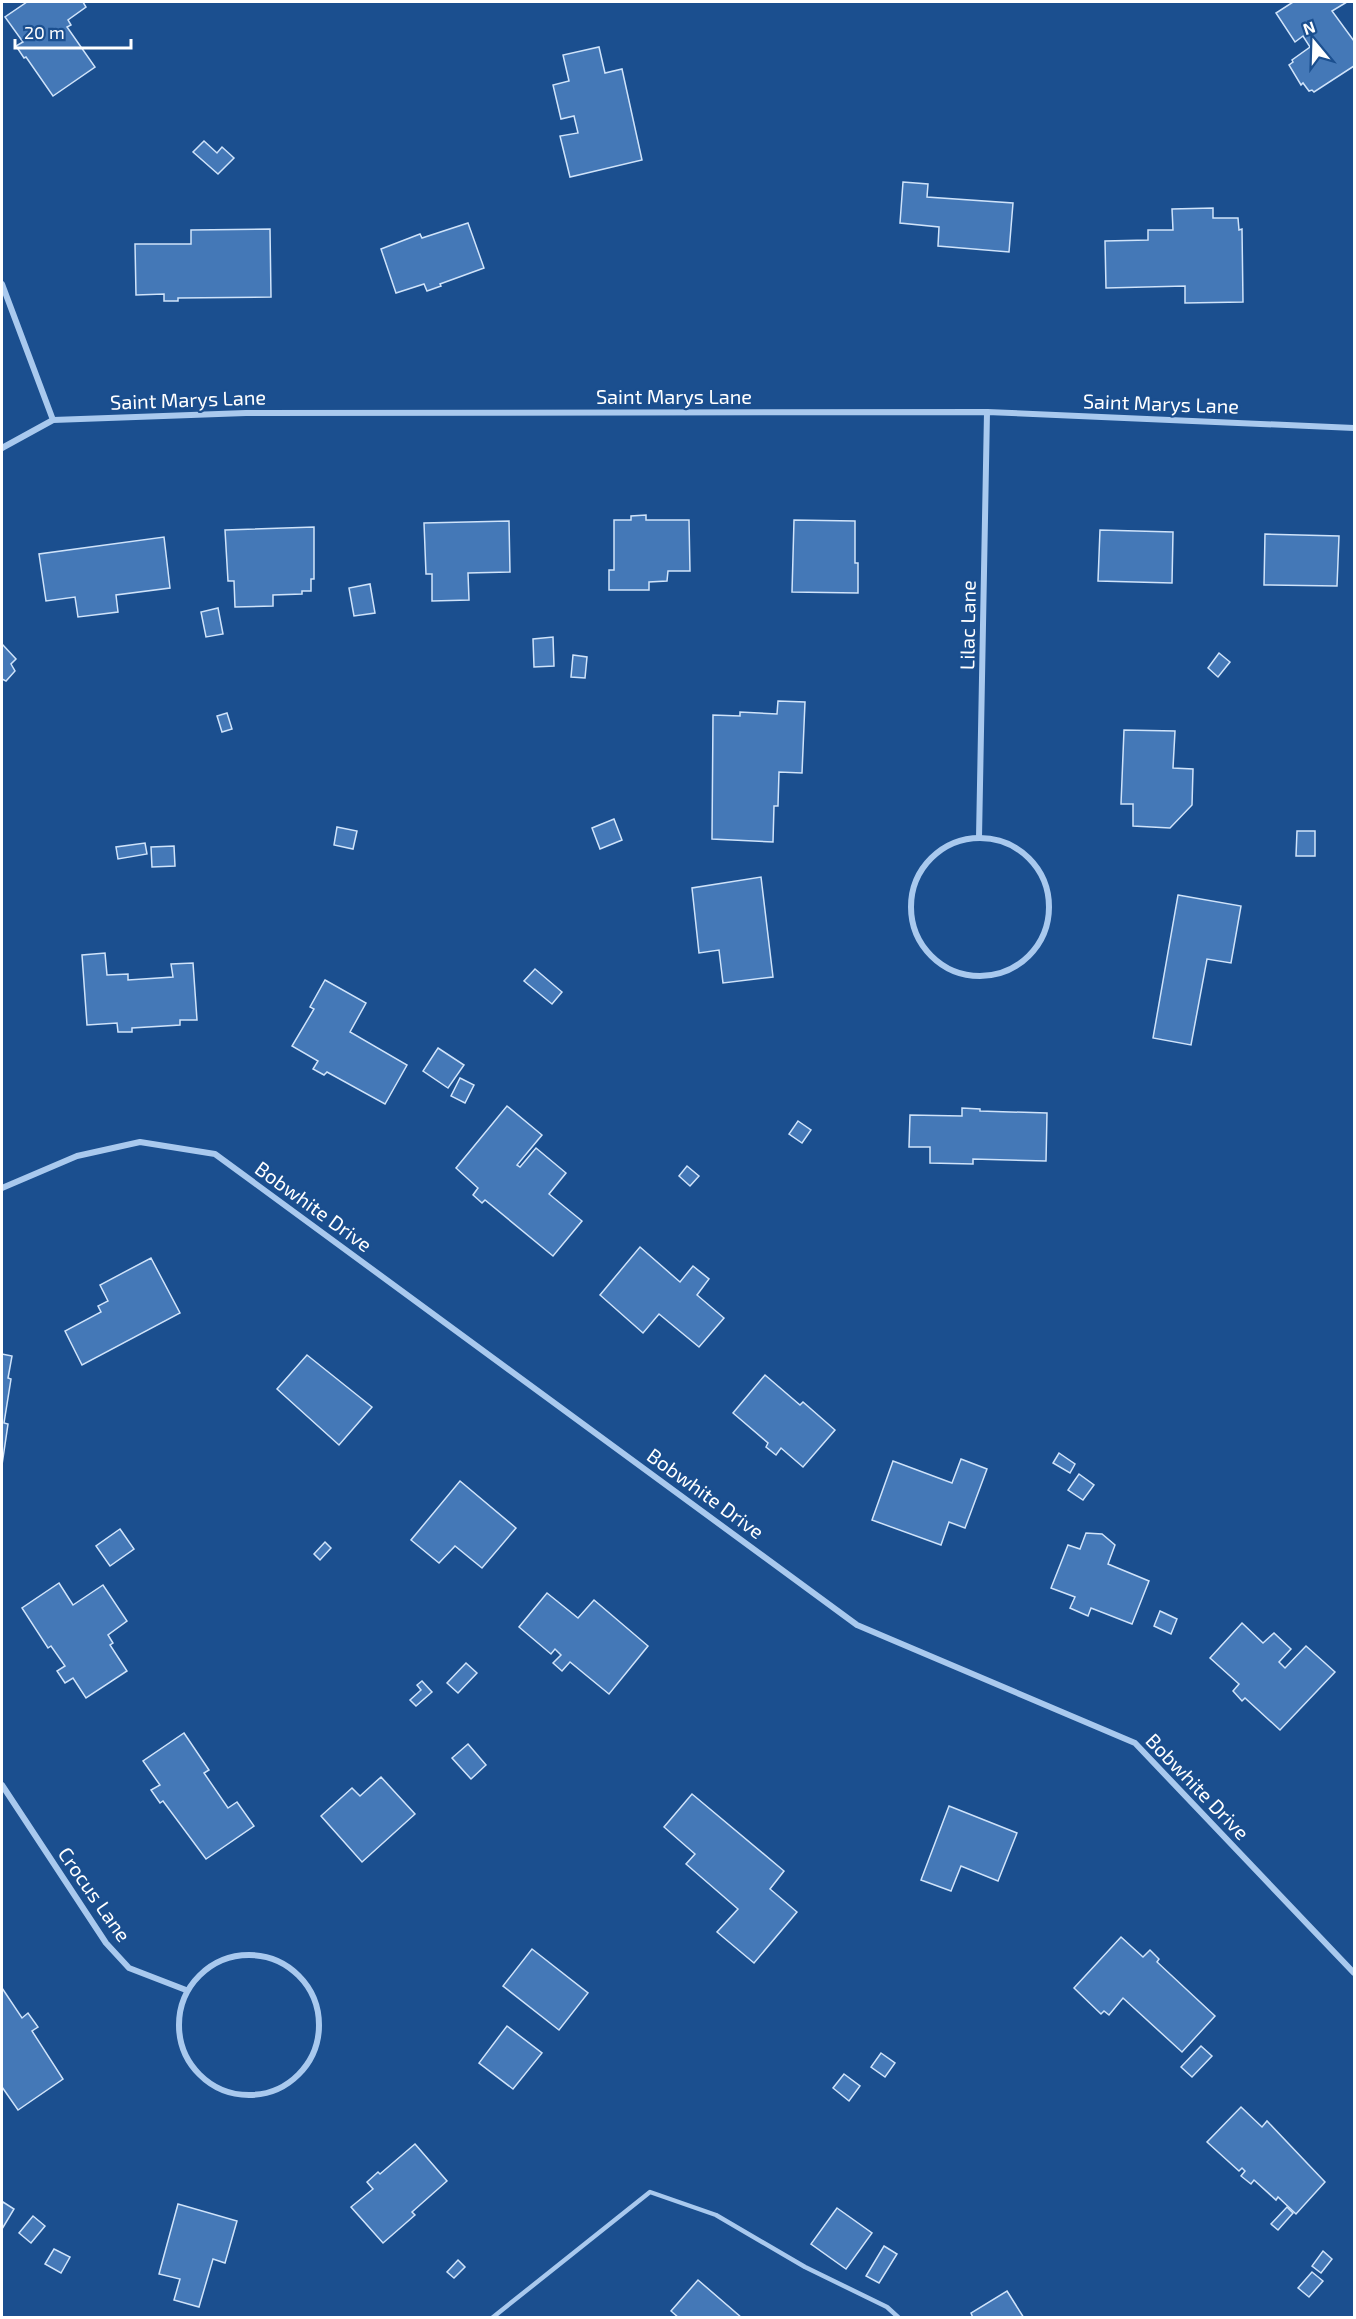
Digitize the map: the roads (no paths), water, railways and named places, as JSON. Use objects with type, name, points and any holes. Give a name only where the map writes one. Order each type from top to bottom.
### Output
[{"type":"street","points":[[2,284],[53,420]]},
{"type":"street","name":"Saint Marys Lane","points":[[2,448],[53,420],[246,413],[987,412],[1354,428]]},
{"type":"street","name":"Lilac Lane","points":[[979,838],[987,412]]},
{"type":"street","points":[[979,838],[1012,845],[1031,861],[1044,880],[1050,904],[1046,928],[1035,950],[1017,966],[986,977],[961,975],[939,964],[919,943],[911,920],[911,896],[919,873],[935,854],[956,842],[979,838]]},
{"type":"street","name":"Bobwhite Drive","points":[[2,1188],[77,1156],[140,1142],[215,1154],[857,1625],[1135,1743],[1354,1973]]},
{"type":"street","name":"Crocus Lane","points":[[2,1785],[106,1943],[121,1960],[129,1968],[186,1990]]},
{"type":"street","points":[[249,1954],[273,1958],[294,1971],[310,1990],[318,2009],[319,2034],[312,2057],[293,2081],[271,2092],[237,2095],[213,2087],[194,2071],[182,2050],[178,2013],[186,1990],[203,1971],[224,1959],[249,1954]]},
{"type":"lane","points":[[492,2318],[650,2192],[716,2215],[805,2267],[887,2307],[899,2318]]}]
